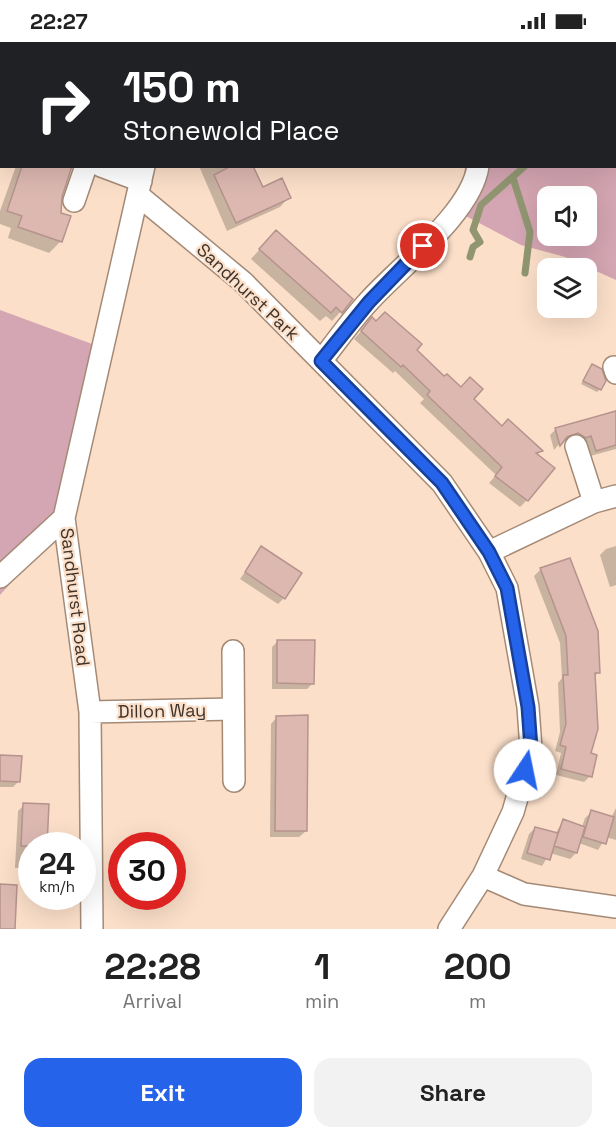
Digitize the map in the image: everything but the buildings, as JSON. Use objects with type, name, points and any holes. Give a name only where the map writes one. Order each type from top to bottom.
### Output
[{"type":"street","points":[[74,201],[85,168]]},
{"type":"street","name":"Sandhurst Park","points":[[106,168],[141,181],[442,483],[489,552],[507,588],[528,707],[531,748],[513,812],[483,876],[449,929]]},
{"type":"street","points":[[321,361],[369,302],[454,214],[468,196],[477,168]]},
{"type":"street","name":"Sandhurst Road","points":[[92,929],[90,712],[64,518],[141,181]]},
{"type":"street","points":[[576,446],[594,502]]},
{"type":"street","points":[[489,552],[594,502],[616,496]]},
{"type":"street","points":[[0,577],[64,518]]},
{"type":"street","points":[[233,651],[234,781]]},
{"type":"street","name":"Dillon Way","points":[[90,712],[233,709]]},
{"type":"street","points":[[483,876],[524,894],[616,907]]},
{"type":"shaded area","points":[[465,168],[616,168],[616,280],[597,271],[597,258],[567,258],[521,245],[460,213]]},
{"type":"shaded area","points":[[0,310],[92,344],[55,533],[0,595]]},
{"type":"waterway","points":[[470,257],[473,247],[480,242],[473,230],[481,205],[523,168]]},
{"type":"waterway","points":[[513,178],[530,232],[525,273]]},
{"type":"route","points":[[423,246],[369,302],[321,361],[442,483],[489,552],[507,588],[528,707],[531,748],[525,770]]}]
